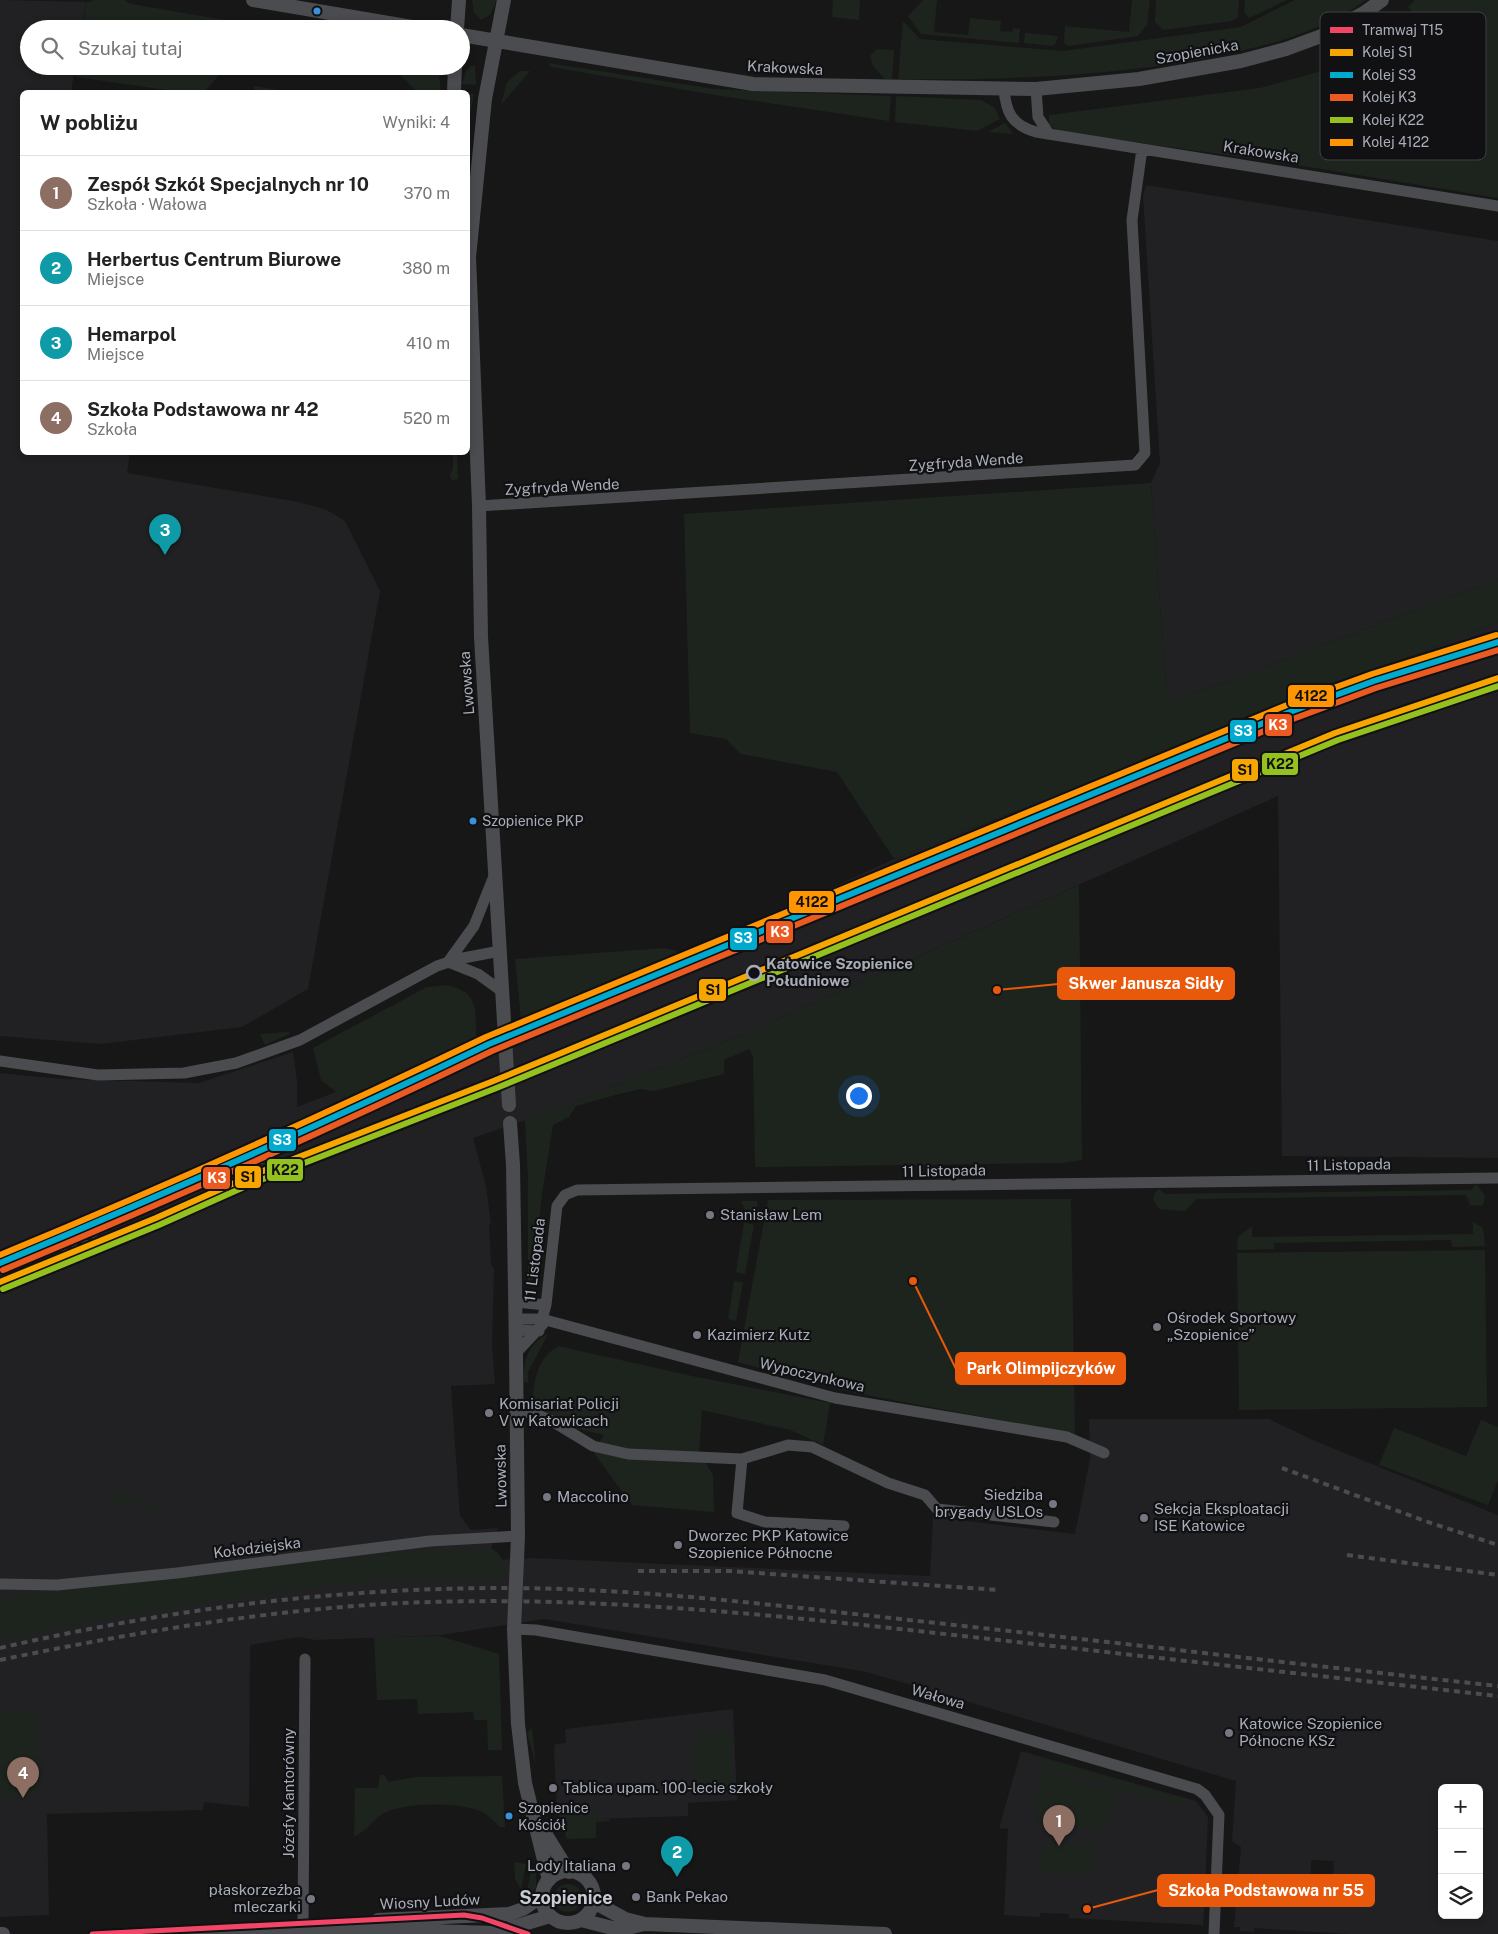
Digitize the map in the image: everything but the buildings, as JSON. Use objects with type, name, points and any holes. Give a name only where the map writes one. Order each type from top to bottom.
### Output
[{"type":"street","points":[[253,0],[371,20]]},
{"type":"street","points":[[458,20],[459,0]]},
{"type":"street","name":"Lwowska","points":[[470,236],[485,99],[504,0]]},
{"type":"street","name":"Szopienicka","points":[[1365,12],[1382,0]]},
{"type":"street","name":"Szopienicka","points":[[1004,89],[1139,79],[1241,61],[1286,49],[1320,36]]},
{"type":"street","name":"Krakowska","points":[[470,37],[753,84],[1004,89],[1006,106],[1012,117],[1028,129],[1049,134],[1498,206]]},
{"type":"street","points":[[454,90],[455,75]]},
{"type":"street","points":[[1036,88],[1038,117],[1049,134]]},
{"type":"street","name":"Zygfryda Wende","points":[[479,506],[1135,465],[1145,453],[1132,220],[1142,149]]},
{"type":"street","name":"Lwowska","points":[[470,300],[479,506],[480,627],[509,1106]]},
{"type":"street","points":[[448,962],[474,926],[496,873]]},
{"type":"street","points":[[0,1061],[98,1075],[184,1073],[236,1063],[300,1040],[448,962],[500,951]]},
{"type":"street","points":[[448,962],[478,974],[503,992]]},
{"type":"street","name":"Lwowska","points":[[510,1123],[513,1165],[518,1536],[514,1629],[519,1746],[525,1783],[549,1880]]},
{"type":"street","name":"11 Listopada","points":[[539,1331],[543,1324],[542,1319],[546,1304],[557,1206],[565,1195],[577,1190],[1498,1178]]},
{"type":"street","points":[[515,1302],[546,1304]]},
{"type":"street","name":"Wypoczynkowa","points":[[515,1324],[542,1319],[835,1398],[1067,1437],[1104,1453]]},
{"type":"street","points":[[515,1324],[539,1331]]},
{"type":"street","points":[[516,1353],[539,1331]]},
{"type":"street","points":[[517,1413],[531,1412],[552,1421],[593,1446],[668,1457],[742,1459],[788,1445],[812,1447],[888,1483],[925,1495],[937,1508],[1054,1522]]},
{"type":"street","points":[[742,1459],[737,1513],[765,1522],[844,1526]]},
{"type":"street","name":"Kołodziejska","points":[[0,1584],[57,1585],[187,1572],[430,1541],[518,1536]]},
{"type":"street","name":"Wałowa","points":[[514,1629],[536,1630],[788,1673],[846,1685],[1197,1789],[1205,1795],[1218,1811],[1220,1826],[1214,1934]]},
{"type":"street","name":"Józefy Kantorówny","points":[[305,1659],[311,1929]]},
{"type":"street","name":"Lwowska","points":[[537,1826],[546,1835],[569,1872]]},
{"type":"street","points":[[581,1920],[589,1912],[594,1902],[594,1892],[590,1883],[581,1875],[561,1872],[549,1880],[542,1896],[544,1907],[550,1916],[562,1922],[581,1920],[620,1930],[646,1924]]},
{"type":"street","name":"Wiosny Ludów","points":[[311,1929],[427,1916],[474,1917],[509,1914],[523,1909],[542,1896]]},
{"type":"street","points":[[594,1902],[611,1913],[646,1924],[885,1934]]},
{"type":"street","name":"Wiosny Ludów","points":[[155,1934],[311,1929],[494,1932],[550,1916]]},
{"type":"shaded area","points":[[0,0],[86,2],[83,20],[20,20],[20,75],[74,75],[71,90],[20,90],[20,455],[130,455],[127,473],[299,502],[327,510],[345,521],[380,591],[308,989],[242,1027],[101,1044],[0,1036]]},
{"type":"shaded area","points":[[95,0],[124,0],[131,4],[225,20],[84,20],[86,3]]},
{"type":"shaded area","points":[[472,0],[497,0],[490,15],[481,20],[474,13]]},
{"type":"shaded area","points":[[833,0],[860,0],[859,20],[832,17]]},
{"type":"shaded area","points":[[923,0],[937,0],[934,32],[968,35],[970,18],[1001,21],[1000,31],[1012,32],[1013,28],[1020,29],[1019,43],[921,34],[908,16]]},
{"type":"shaded area","points":[[1132,0],[1150,0],[1147,25],[1138,36],[1069,46],[1064,43],[1065,26],[1129,32]]},
{"type":"shaded area","points":[[1156,0],[1239,0],[1238,17],[1232,21],[1163,30],[1155,22]]},
{"type":"shaded area","points":[[1245,0],[1287,0],[1249,18],[1244,12]]},
{"type":"shaded area","points":[[1295,0],[1366,0],[1348,12],[1320,12],[1320,26],[1305,32],[1242,51],[1196,60],[1085,74],[973,79],[898,79],[903,21],[920,39],[1063,51],[1241,27]]},
{"type":"shaded area","points":[[1415,0],[1498,0],[1498,198],[1291,164],[1060,132],[1049,125],[1049,115],[1260,88],[1320,71],[1320,160],[1486,160],[1486,12],[1412,12],[1408,7]]},
{"type":"shaded area","points":[[1025,33],[1058,36],[1056,43],[1052,46],[1024,43]]},
{"type":"shaded area","points":[[877,49],[894,50],[892,79],[885,79],[873,66],[870,56]]},
{"type":"shaded area","points":[[549,63],[714,89],[891,96],[889,121],[715,95],[551,67]]},
{"type":"shaded area","points":[[475,66],[476,85],[462,84],[465,75],[470,75],[470,67]]},
{"type":"shaded area","points":[[520,71],[530,71],[501,105],[507,82]]},
{"type":"shaded area","points":[[76,75],[219,75],[206,90],[166,90],[76,77]]},
{"type":"shaded area","points":[[400,75],[439,75],[441,90],[415,90]]},
{"type":"shaded area","points":[[254,86],[279,90],[254,90]]},
{"type":"shaded area","points":[[470,93],[474,94],[470,116]]},
{"type":"shaded area","points":[[896,96],[981,100],[995,108],[1000,119],[977,131],[895,122]]},
{"type":"shaded area","points":[[1005,123],[1013,134],[988,132]]},
{"type":"shaded area","points":[[1146,185],[1498,241],[1498,579],[1172,702],[1166,686],[1151,483],[1160,463],[1143,196]]},
{"type":"shaded area","points":[[453,455],[457,455],[458,479],[452,480],[450,476],[453,468]]},
{"type":"shaded area","points":[[1151,483],[1166,686],[1172,702],[1498,579],[1498,622],[894,859],[837,772],[741,754],[726,739],[690,733],[684,514]]},
{"type":"shaded area","points":[[1498,622],[1498,1158],[1282,1156],[1278,796],[744,1034],[555,1110],[473,1138],[486,1186],[491,1224],[489,1225],[491,1264],[494,1269],[492,1347],[495,1384],[451,1386],[460,1516],[471,1530],[498,1528],[491,1548],[494,1560],[531,1558],[930,1576],[933,1517],[1075,1534],[1090,1459],[1089,1419],[1269,1419],[1315,1441],[1498,1515],[1498,1934],[1348,1934],[1254,1928],[1254,1932],[1240,1931],[1240,1927],[1234,1927],[1241,1847],[1232,1841],[1236,1781],[867,1672],[544,1619],[441,1635],[315,1640],[299,1637],[250,1645],[249,1807],[204,1802],[203,1810],[47,1814],[49,1915],[0,1917],[0,1073],[62,1079],[199,1083],[293,1052],[297,1081],[297,1107],[682,957],[894,859]],"holes":[[[1311,1860],[1334,1861],[1333,1876],[1311,1875]]]},
{"type":"shaded area","points":[[1079,885],[1082,1160],[1062,1163],[755,1167],[753,1057],[749,1049],[724,1060],[724,1074],[654,1091],[641,1089],[576,1106],[569,1117],[553,1125],[542,1194],[532,1282],[528,1282],[528,1177],[525,1119],[555,1110],[744,1034]]},
{"type":"shaded area","points":[[665,948],[677,951],[682,957],[521,1020],[515,959]]},
{"type":"shaded area","points":[[447,985],[458,988],[471,998],[475,1012],[476,1041],[365,1100],[340,1095],[321,1080],[313,1048],[427,987]]},
{"type":"shaded area","points":[[289,1032],[289,1034],[265,1045],[260,1034]]},
{"type":"shaded area","points":[[1476,1184],[1485,1196],[1484,1203],[1481,1206],[1470,1205],[1466,1195],[1196,1199],[1185,1211],[1159,1209],[1153,1199],[1159,1189],[1165,1194],[1471,1190]]},
{"type":"shaded area","points":[[1071,1199],[1075,1434],[855,1393],[738,1362],[768,1200]]},
{"type":"shaded area","points":[[741,1201],[757,1201],[758,1213],[746,1213]]},
{"type":"shaded area","points":[[744,1222],[754,1225],[745,1274],[736,1272]]},
{"type":"shaded area","points":[[1473,1222],[1483,1228],[1485,1246],[1452,1247],[1451,1240],[1274,1243],[1274,1249],[1237,1250],[1238,1237],[1252,1226],[1252,1237],[1473,1234]]},
{"type":"shaded area","points":[[1485,1250],[1487,1407],[1239,1410],[1237,1253]]},
{"type":"shaded area","points":[[734,1281],[743,1282],[736,1321],[728,1319]]},
{"type":"shaded area","points":[[548,1334],[528,1372],[528,1383],[524,1382],[526,1360],[531,1348]]},
{"type":"shaded area","points":[[558,1346],[692,1376],[830,1403],[823,1445],[790,1430],[702,1410],[699,1452],[713,1475],[714,1512],[632,1505],[593,1452],[604,1435],[532,1418],[534,1388],[539,1369],[543,1360]]},
{"type":"shaded area","points":[[1481,1420],[1498,1427],[1498,1480],[1488,1505],[1379,1465],[1394,1428],[1466,1456]]},
{"type":"shaded area","points":[[127,1493],[161,1507],[144,1509],[143,1504],[114,1506],[114,1496]]},
{"type":"shaded area","points":[[491,1548],[502,1560],[504,1578],[429,1578],[317,1587],[128,1615],[51,1629],[0,1641],[0,1602],[10,1601],[9,1596],[419,1550]]},
{"type":"shaded area","points":[[440,1636],[499,1654],[502,1750],[488,1750],[487,1720],[474,1720],[473,1712],[418,1714],[417,1699],[377,1700],[374,1637]]},
{"type":"shaded area","points":[[733,1709],[737,1800],[688,1803],[688,1816],[595,1819],[595,1809],[557,1810],[554,1750],[555,1744],[566,1743],[565,1729]]},
{"type":"shaded area","points":[[37,1712],[39,1797],[0,1798],[0,1713]]},
{"type":"shaded area","points":[[532,1728],[536,1765],[527,1733]]},
{"type":"shaded area","points":[[696,1731],[732,1731],[732,1794],[696,1794]]},
{"type":"shaded area","points":[[1021,1751],[1196,1801],[1208,1817],[1205,1892],[1201,1892],[1201,1898],[1205,1899],[1203,1925],[1069,1918],[1069,1914],[1040,1913],[1040,1917],[1004,1915],[1008,1829],[999,1828]]},
{"type":"shaded area","points":[[1034,1756],[1183,1798],[1181,1806],[1032,1763]]},
{"type":"shaded area","points":[[1046,1770],[1117,1791],[1104,1834],[1033,1814]]},
{"type":"shaded area","points":[[380,1775],[385,1775],[388,1782],[415,1777],[502,1776],[505,1827],[500,1827],[485,1813],[473,1809],[448,1805],[419,1805],[394,1809],[384,1813],[354,1837],[355,1788],[378,1788]]},
{"type":"shaded area","points":[[595,1809],[596,1819],[609,1819],[609,1821],[596,1822],[596,1838],[567,1839],[557,1810]]},
{"type":"shaded area","points":[[1043,1843],[1094,1845],[1092,1875],[1041,1873]]},
{"type":"shaded area","points":[[514,1862],[526,1864],[521,1889],[515,1879]]},
{"type":"shaded area","points":[[536,1869],[536,1888],[525,1902],[531,1871]]},
{"type":"shaded area","points":[[568,1884],[578,1888],[582,1898],[578,1908],[568,1912],[558,1908],[554,1898],[558,1888]]},
{"type":"railway","points":[[235,1162],[288,1162]]},
{"type":"railway","points":[[43,1263],[134,1214],[161,1196]]},
{"type":"railway","points":[[1282,1468],[1425,1521],[1498,1545]]},
{"type":"railway","points":[[1347,1555],[1498,1575]]},
{"type":"railway","points":[[638,1571],[729,1571],[998,1590]]},
{"type":"railway","points":[[0,1648],[187,1612],[313,1597],[439,1589],[555,1589],[659,1594],[763,1604],[1498,1686]]},
{"type":"railway","points":[[0,1660],[182,1626],[274,1614],[367,1605],[516,1601],[666,1607],[815,1620],[1498,1696]]},
{"type":"tram line","name":"T15","points":[[92,1934],[464,1915],[482,1918],[528,1934]]},
{"type":"rail line","name":"4122","points":[[0,1255],[244,1149],[486,1037],[1287,705],[1372,674],[1496,635]]},
{"type":"rail line","name":"S3","points":[[0,1263],[246,1157],[489,1044],[1290,712],[1374,681],[1498,642]]},
{"type":"rail line","name":"K3","points":[[3,1270],[249,1164],[492,1051],[1293,719],[1376,688],[1498,650]]},
{"type":"rail line","name":"S1","points":[[0,1282],[156,1218],[250,1176],[491,1082],[1335,733],[1498,678]]},
{"type":"rail line","name":"K22","points":[[3,1289],[159,1225],[253,1183],[494,1089],[1338,740],[1498,686]]},
{"type":"place","name":"Hemarpol","points":[[165,555]]},
{"type":"place","name":"Szopienice PKP","points":[[473,821]]},
{"type":"place","name":"Katowice Szopienice Południowe","points":[[754,973]]},
{"type":"place","name":"Skwer Janusza Sidły","points":[[997,990]]},
{"type":"place","name":"Stanisław Lem","points":[[710,1215]]},
{"type":"place","name":"Park Olimpijczyków","points":[[913,1281]]},
{"type":"place","name":"Ośrodek Sportowy „Szopienice”","points":[[1157,1327]]},
{"type":"place","name":"Kazimierz Kutz","points":[[697,1335]]},
{"type":"place","name":"Komisariat Policji V w Katowicach","points":[[489,1413]]},
{"type":"place","name":"Maccolino","points":[[547,1497]]},
{"type":"place","name":"Siedziba brygady USLOs","points":[[1053,1504]]},
{"type":"place","name":"Sekcja Eksploatacji ISE Katowice","points":[[1144,1518]]},
{"type":"place","name":"Dworzec PKP Katowice Szopienice Północne","points":[[678,1545]]},
{"type":"place","name":"Katowice Szopienice Północne KSz","points":[[1229,1733]]},
{"type":"place","name":"Tablica upam. 100-lecie szkoły","points":[[553,1788]]},
{"type":"place","name":"Szkoła Podstawowa nr 42","points":[[23,1798]]},
{"type":"place","name":"Szopienice Kościół","points":[[509,1816]]},
{"type":"place","name":"Zespół Szkół Specjalnych nr 10","points":[[1059,1846]]},
{"type":"place","name":"Lody Italiana","points":[[626,1866]]},
{"type":"place","name":"Herbertus Centrum Biurowe","points":[[677,1877]]},
{"type":"place","name":"Bank Pekao","points":[[636,1897]]},
{"type":"place","name":"płaskorzeźba mleczarki","points":[[311,1899]]},
{"type":"place","name":"Szkoła Podstawowa nr 55","points":[[1087,1909]]},
{"type":"district","name":"Szopienice","points":[[566,1898]]}]
